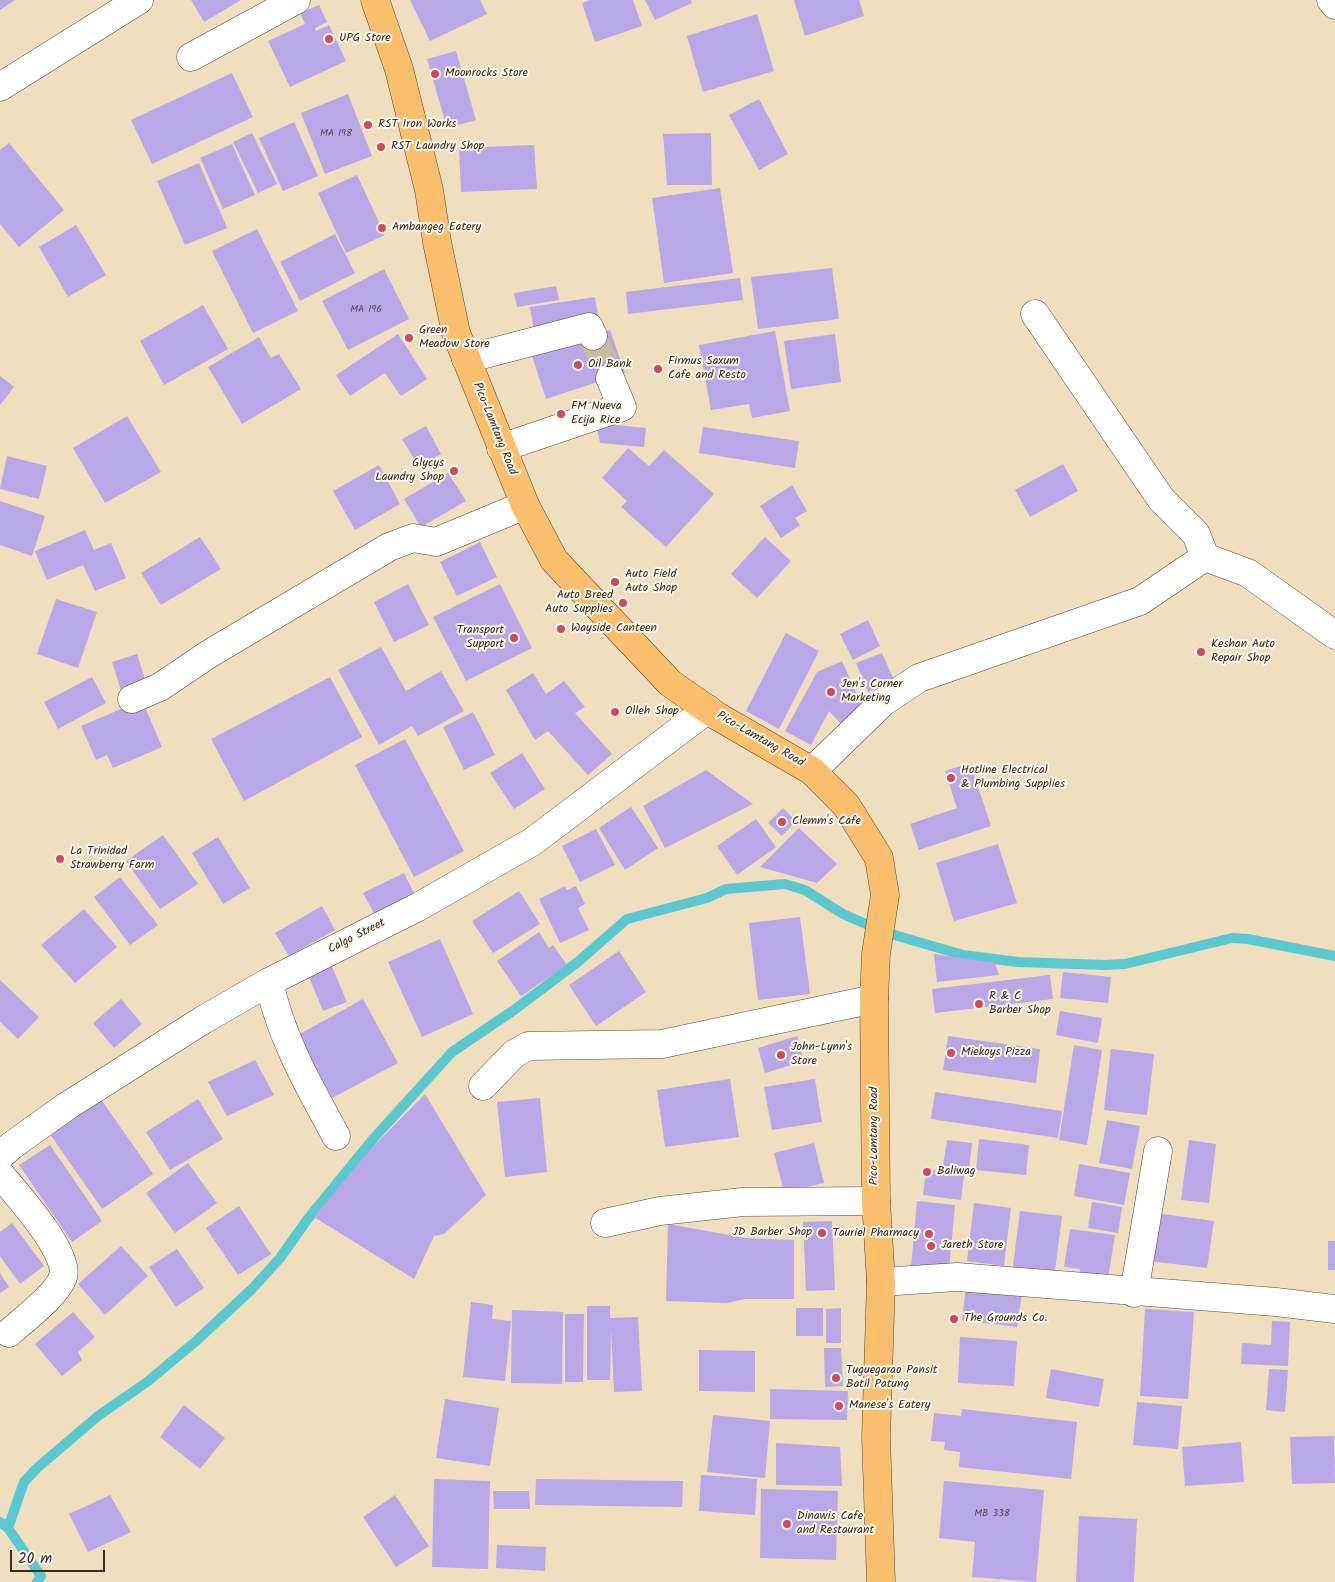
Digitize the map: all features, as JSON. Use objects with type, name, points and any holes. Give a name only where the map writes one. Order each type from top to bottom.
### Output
[{"type":"main road","name":"Pico-Lamtang Road","points":[[375,0],[399,69],[429,190],[456,333],[525,505],[554,560],[670,683],[708,709],[812,770],[846,805],[863,829],[879,858],[885,896],[876,954],[874,999],[876,1201],[881,1282],[876,1436],[881,1582]]},
{"type":"street","points":[[0,87],[139,0]]},
{"type":"street","points":[[191,57],[296,0]]},
{"type":"street","points":[[1331,0],[1335,5]]},
{"type":"street","points":[[1035,314],[1161,499],[1196,534],[1205,557],[1248,574],[1335,635]]},
{"type":"street","points":[[466,360],[589,327],[593,336]]},
{"type":"street","points":[[501,448],[622,407],[610,378]]},
{"type":"street","points":[[132,699],[160,687],[209,654],[389,547],[413,538],[436,542],[525,505]]},
{"type":"street","points":[[812,770],[883,702],[919,678],[1140,601],[1205,557]]},
{"type":"street","name":"Calgo Street","points":[[0,1156],[11,1146],[68,1106],[203,1020],[269,982],[418,906],[532,842],[708,709]]},
{"type":"street","points":[[269,982],[274,1007],[291,1051],[336,1136]]},
{"type":"street","points":[[483,1086],[514,1054],[528,1046],[662,1044],[874,999]]},
{"type":"street","points":[[1134,1293],[1158,1151]]},
{"type":"street","points":[[0,1174],[54,1245],[62,1262],[64,1276],[56,1289],[9,1332]]},
{"type":"street","points":[[605,1223],[660,1211],[743,1202],[876,1201]]},
{"type":"street","points":[[881,1282],[957,1277],[1134,1293],[1276,1302],[1335,1309]]},
{"type":"building","points":[[0,0],[15,0],[0,10]]},
{"type":"building","points":[[191,0],[241,0],[204,22]]},
{"type":"building","points":[[410,0],[480,0],[487,14],[430,41]]},
{"type":"building","points":[[590,0],[633,0],[642,26],[595,42],[582,3]]},
{"type":"building","points":[[645,0],[691,0],[692,3],[655,20]]},
{"type":"building","points":[[794,0],[859,0],[864,16],[805,36]]},
{"type":"building","points":[[319,5],[327,22],[315,28],[316,31],[329,25],[346,61],[290,87],[268,41],[305,24],[300,13]]},
{"type":"building","points":[[757,14],[774,71],[703,92],[687,36]]},
{"type":"building","points":[[456,51],[476,120],[447,128],[427,59]]},
{"type":"building","points":[[232,73],[253,117],[152,164],[131,120]]},
{"type":"building","points":[[348,94],[372,156],[325,174],[301,113]]},
{"type":"building","points":[[759,99],[788,154],[759,170],[729,115]]},
{"type":"building","points":[[294,122],[318,176],[283,191],[259,138]]},
{"type":"building","points":[[252,133],[277,184],[258,193],[233,142]]},
{"type":"building","points":[[711,133],[712,185],[667,185],[663,134]]},
{"type":"building","points":[[9,143],[64,210],[19,247],[0,224],[0,150]]},
{"type":"building","points":[[232,144],[255,195],[223,209],[200,158]]},
{"type":"building","points":[[534,145],[537,189],[461,192],[459,148]]},
{"type":"building","points":[[199,163],[227,228],[185,245],[157,181]]},
{"type":"building","points":[[357,175],[385,235],[346,253],[318,193]]},
{"type":"building","points":[[720,188],[733,273],[664,283],[652,198]]},
{"type":"building","points":[[76,225],[106,275],[68,297],[39,247]]},
{"type":"building","points":[[257,229],[298,311],[253,333],[212,251]]},
{"type":"building","points":[[335,234],[355,273],[300,301],[280,262]]},
{"type":"building","points":[[832,268],[839,319],[758,329],[751,277]]},
{"type":"building","points":[[384,269],[409,319],[348,350],[322,301]]},
{"type":"building","points":[[740,278],[743,300],[628,314],[626,292]]},
{"type":"building","points":[[556,286],[559,300],[517,307],[514,293]]},
{"type":"building","points":[[595,297],[599,322],[534,332],[530,307]]},
{"type":"building","points":[[203,305],[228,349],[164,385],[140,341]]},
{"type":"building","name":"Oil Bank","points":[[610,330],[625,373],[546,399],[532,356]]},
{"type":"building","points":[[775,331],[790,411],[752,418],[749,404],[711,410],[699,345]]},
{"type":"building","points":[[398,334],[427,379],[401,396],[385,373],[350,396],[336,375]]},
{"type":"building","points":[[835,334],[841,382],[791,389],[784,341]]},
{"type":"building","points":[[259,337],[271,358],[279,354],[301,389],[242,424],[208,367]]},
{"type":"building","points":[[0,376],[14,387],[0,405]]},
{"type":"building","points":[[127,416],[161,472],[105,503],[73,448]]},
{"type":"building","points":[[596,423],[646,428],[644,447],[600,443]]},
{"type":"building","points":[[426,426],[441,454],[419,467],[402,439]]},
{"type":"building","points":[[703,427],[799,441],[795,468],[699,453]]},
{"type":"building","points":[[628,448],[649,466],[664,450],[714,494],[666,547],[621,507],[627,501],[602,478]]},
{"type":"building","points":[[7,456],[47,466],[39,499],[0,489]]},
{"type":"building","points":[[1063,464],[1078,491],[1030,517],[1015,490]]},
{"type":"building","points":[[379,465],[400,504],[355,530],[333,491]]},
{"type":"building","points":[[448,473],[466,501],[421,527],[404,499]]},
{"type":"building","points":[[792,485],[807,511],[795,518],[800,525],[781,538],[760,506]]},
{"type":"building","points":[[0,501],[45,516],[32,556],[0,545]]},
{"type":"building","points":[[85,530],[94,550],[111,543],[126,578],[95,591],[83,565],[47,580],[35,551]]},
{"type":"building","points":[[200,537],[221,569],[161,605],[141,573]]},
{"type":"building","points":[[765,537],[791,561],[757,598],[731,574]]},
{"type":"building","points":[[480,542],[497,577],[457,596],[440,562]]},
{"type":"building","points":[[408,584],[429,625],[394,642],[374,602]]},
{"type":"building","points":[[500,584],[532,648],[466,681],[433,617]]},
{"type":"building","points":[[56,599],[97,612],[78,668],[37,654]]},
{"type":"building","points":[[868,620],[880,646],[853,660],[840,634]]},
{"type":"building","points":[[786,633],[819,651],[779,729],[746,711]]},
{"type":"building","points":[[381,647],[406,691],[441,671],[464,711],[418,736],[412,726],[379,745],[338,670]]},
{"type":"building","points":[[882,653],[894,680],[868,692],[856,663]]},
{"type":"building","points":[[137,654],[148,689],[123,697],[112,662]]},
{"type":"building","name":"Jen's Corner Marketing","points":[[842,661],[866,715],[843,726],[829,711],[811,745],[785,731],[817,672]]},
{"type":"building","points":[[533,673],[546,694],[564,681],[585,707],[575,713],[612,754],[588,775],[548,731],[535,740],[506,690]]},
{"type":"building","points":[[92,677],[106,703],[58,729],[44,702]]},
{"type":"building","points":[[330,677],[362,737],[244,801],[211,739]]},
{"type":"building","points":[[142,700],[162,747],[113,768],[107,755],[96,760],[81,726]]},
{"type":"building","points":[[473,712],[495,755],[464,770],[443,727]]},
{"type":"building","points":[[405,739],[464,851],[414,877],[355,765]]},
{"type":"building","points":[[522,753],[545,789],[514,809],[490,773]]},
{"type":"building","points":[[970,763],[991,826],[919,850],[910,824],[957,808],[945,771]]},
{"type":"building","points":[[706,770],[753,804],[665,848],[643,806]]},
{"type":"building","points":[[631,807],[658,848],[625,870],[599,828]]},
{"type":"building","name":"Clemm's Cafe","points":[[783,808],[796,821],[782,836],[768,823]]},
{"type":"building","points":[[756,819],[776,847],[737,875],[717,846]]},
{"type":"building","points":[[799,828],[837,864],[817,883],[760,867]]},
{"type":"building","points":[[596,829],[615,865],[580,882],[562,846]]},
{"type":"building","points":[[163,835],[198,884],[160,909],[126,861]]},
{"type":"building","points":[[218,837],[250,888],[223,904],[192,853]]},
{"type":"building","points":[[998,844],[1017,903],[954,921],[936,863]]},
{"type":"building","points":[[404,873],[415,895],[375,915],[363,893]]},
{"type":"building","points":[[120,877],[158,925],[130,945],[94,897]]},
{"type":"building","points":[[565,886],[567,890],[576,886],[585,904],[578,908],[589,930],[560,943],[539,899]]},
{"type":"building","points":[[519,891],[540,924],[493,953],[472,921]]},
{"type":"building","points":[[322,906],[335,930],[289,956],[275,933]]},
{"type":"building","points":[[84,909],[117,947],[75,983],[41,945]]},
{"type":"building","points":[[800,917],[810,994],[758,1000],[749,923]]},
{"type":"building","points":[[539,932],[549,948],[553,945],[567,965],[521,996],[497,961]]},
{"type":"building","points":[[440,939],[473,1014],[422,1037],[388,962]]},
{"type":"building","points":[[619,951],[646,992],[596,1026],[569,985]]},
{"type":"building","points":[[934,954],[995,963],[999,975],[937,982]]},
{"type":"building","points":[[330,962],[347,1002],[323,1011],[307,972]]},
{"type":"building","points":[[1063,972],[1111,977],[1108,1003],[1060,998]]},
{"type":"building","points":[[1050,975],[1053,999],[935,1013],[932,989]]},
{"type":"building","points":[[0,980],[39,1017],[18,1039],[0,1022]]},
{"type":"building","points":[[121,999],[142,1024],[114,1048],[93,1023]]},
{"type":"building","points":[[363,999],[398,1063],[332,1098],[298,1035]]},
{"type":"building","points":[[1060,1011],[1102,1018],[1098,1043],[1056,1035]]},
{"type":"building","name":"John-Lynn's Store","points":[[797,1036],[804,1061],[765,1073],[758,1048]]},
{"type":"building","points":[[948,1036],[1040,1049],[1036,1083],[943,1070]]},
{"type":"building","points":[[1074,1045],[1102,1050],[1087,1145],[1059,1140]]},
{"type":"building","points":[[1111,1049],[1154,1054],[1147,1115],[1104,1110]]},
{"type":"building","points":[[255,1060],[274,1095],[227,1116],[208,1082]]},
{"type":"building","points":[[730,1079],[739,1137],[665,1147],[657,1090]]},
{"type":"building","points":[[815,1079],[822,1122],[772,1130],[764,1087]]},
{"type":"building","points":[[96,1092],[153,1174],[102,1209],[45,1127]]},
{"type":"building","points":[[935,1092],[1062,1111],[1058,1138],[931,1119]]},
{"type":"building","points":[[425,1094],[486,1195],[444,1234],[434,1236],[414,1279],[314,1217],[368,1152]]},
{"type":"building","points":[[540,1098],[547,1172],[505,1177],[497,1102]]},
{"type":"building","points":[[198,1099],[223,1139],[170,1170],[146,1132]]},
{"type":"building","points":[[1107,1120],[1140,1126],[1132,1169],[1099,1163]]},
{"type":"building","points":[[979,1139],[1029,1145],[1026,1175],[976,1170]]},
{"type":"building","points":[[947,1140],[972,1143],[969,1170],[943,1166]]},
{"type":"building","points":[[1189,1140],[1216,1144],[1209,1203],[1181,1200]]},
{"type":"building","points":[[814,1143],[824,1183],[784,1192],[774,1153]]},
{"type":"building","points":[[50,1145],[102,1221],[72,1242],[19,1165]]},
{"type":"building","points":[[188,1163],[217,1203],[175,1233],[146,1193]]},
{"type":"building","points":[[1079,1164],[1130,1173],[1124,1205],[1074,1196]]},
{"type":"building","points":[[926,1169],[964,1175],[961,1200],[923,1195]]},
{"type":"building","points":[[917,1201],[955,1205],[949,1270],[911,1267]]},
{"type":"building","points":[[1092,1202],[1122,1207],[1118,1233],[1088,1228]]},
{"type":"building","points":[[974,1203],[1011,1208],[1004,1266],[967,1261]]},
{"type":"building","points":[[239,1206],[271,1254],[238,1275],[206,1228]]},
{"type":"building","points":[[1020,1211],[1062,1216],[1054,1279],[1012,1274]]},
{"type":"building","points":[[1156,1213],[1214,1221],[1207,1268],[1149,1261]]},
{"type":"building","points":[[832,1221],[835,1290],[806,1291],[803,1222]]},
{"type":"building","points":[[12,1223],[44,1266],[20,1284],[0,1256],[0,1232]]},
{"type":"building","points":[[668,1224],[746,1238],[794,1240],[794,1299],[745,1299],[727,1303],[666,1301]]},
{"type":"building","points":[[1070,1229],[1115,1235],[1107,1284],[1078,1280],[1080,1269],[1064,1267]]},
{"type":"building","points":[[1328,1241],[1335,1241],[1335,1270],[1328,1270]]},
{"type":"building","points":[[121,1246],[148,1276],[105,1315],[78,1284]]},
{"type":"building","points":[[177,1249],[204,1288],[176,1307],[149,1267]]},
{"type":"building","points":[[0,1273],[9,1287],[0,1293]]},
{"type":"building","points":[[966,1287],[1022,1294],[1017,1327],[962,1320]]},
{"type":"building","points":[[471,1302],[493,1305],[492,1319],[511,1321],[505,1381],[463,1377]]},
{"type":"building","points":[[587,1306],[610,1306],[610,1318],[638,1317],[642,1391],[614,1392],[611,1329],[610,1380],[587,1380]]},
{"type":"building","points":[[796,1308],[823,1308],[823,1336],[796,1336]]},
{"type":"building","points":[[841,1308],[841,1343],[826,1343],[826,1309]]},
{"type":"building","points":[[1145,1309],[1194,1312],[1188,1399],[1140,1396]]},
{"type":"building","points":[[512,1310],[563,1312],[562,1384],[511,1383]]},
{"type":"building","points":[[73,1312],[95,1337],[78,1352],[82,1360],[62,1376],[35,1344]]},
{"type":"building","points":[[565,1314],[584,1314],[583,1382],[565,1382]]},
{"type":"building","points":[[1272,1321],[1290,1322],[1288,1366],[1241,1364],[1242,1343],[1271,1345]]},
{"type":"building","points":[[960,1337],[1017,1341],[1014,1386],[958,1383]]},
{"type":"building","points":[[824,1348],[841,1348],[843,1386],[825,1387]]},
{"type":"building","points":[[699,1350],[755,1351],[755,1392],[699,1391]]},
{"type":"building","points":[[1051,1369],[1104,1379],[1099,1407],[1046,1398]]},
{"type":"building","points":[[1269,1369],[1288,1370],[1285,1412],[1266,1410]]},
{"type":"building","points":[[770,1389],[848,1391],[847,1420],[770,1419]]},
{"type":"building","points":[[445,1399],[499,1408],[490,1466],[436,1458]]},
{"type":"building","points":[[1137,1402],[1182,1406],[1178,1449],[1133,1445]]},
{"type":"building","points":[[184,1405],[225,1438],[200,1469],[160,1437]]},
{"type":"building","points":[[962,1409],[1077,1422],[1071,1479],[959,1467],[960,1452],[944,1450],[945,1442],[931,1441],[934,1413],[961,1416]]},
{"type":"building","points":[[713,1415],[770,1421],[765,1478],[707,1472]]},
{"type":"building","points":[[1334,1436],[1335,1483],[1292,1484],[1290,1437]]},
{"type":"building","points":[[1241,1442],[1244,1482],[1185,1486],[1182,1447]]},
{"type":"building","points":[[776,1443],[840,1447],[842,1486],[776,1485]]},
{"type":"building","points":[[701,1475],[757,1479],[755,1515],[699,1511]]},
{"type":"building","points":[[434,1479],[490,1481],[488,1569],[432,1567]]},
{"type":"building","points":[[536,1479],[683,1481],[682,1507],[535,1505]]},
{"type":"building","points":[[944,1481],[1044,1490],[1036,1582],[972,1577],[975,1542],[939,1538]]},
{"type":"building","points":[[761,1489],[838,1491],[836,1560],[760,1558]]},
{"type":"building","points":[[493,1491],[529,1491],[530,1509],[494,1509]]},
{"type":"building","points":[[110,1495],[131,1532],[88,1552],[69,1514]]},
{"type":"building","points":[[395,1495],[429,1546],[396,1567],[363,1517]]},
{"type":"building","points":[[1079,1516],[1137,1519],[1134,1582],[1076,1582]]},
{"type":"building","points":[[497,1545],[546,1547],[545,1571],[496,1568]]},
{"type":"waterway","points":[[8,1528],[24,1482],[37,1468],[98,1416],[147,1382],[195,1342],[252,1289],[280,1258],[307,1220],[374,1138],[452,1052],[514,1010],[579,961],[627,919],[707,898],[726,889],[785,884],[805,890],[843,914],[884,932],[963,955],[1018,962],[1125,964],[1232,938],[1248,939],[1335,956]]},
{"type":"waterway","points":[[0,1522],[8,1528],[41,1576],[37,1582]]},
{"type":"tunnel","points":[[593,336],[610,378]]},
{"type":"place","name":"UPG Store","points":[[329,39]]},
{"type":"place","name":"Moonrocks Store","points":[[435,74]]},
{"type":"place","name":"RST Iron Works","points":[[368,125]]},
{"type":"place","name":"RST Laundry Shop","points":[[381,147]]},
{"type":"place","name":"Ambangeg Eatery","points":[[382,228]]},
{"type":"place","name":"Green Meadow Store","points":[[409,338]]},
{"type":"place","name":"Oil Bank","points":[[578,365]]},
{"type":"place","name":"Firmus Saxum Cafe and Resto","points":[[658,369]]},
{"type":"place","name":"FM Nueva Ecija Rice","points":[[561,414]]},
{"type":"place","name":"Glycys Laundry Shop","points":[[454,471]]},
{"type":"place","name":"Auto Field Auto Shop","points":[[615,582]]},
{"type":"place","name":"Auto Breed Auto Supplies","points":[[623,603]]},
{"type":"place","name":"Wayside Canteen","points":[[561,629]]},
{"type":"place","name":"Transport Support","points":[[514,638]]},
{"type":"place","name":"Keshan Auto Repair Shop","points":[[1201,652]]},
{"type":"place","name":"Jen's Corner Marketing","points":[[831,692]]},
{"type":"place","name":"Olleh Shop","points":[[615,712]]},
{"type":"place","name":"Hotline Electrical & Plumbing Supplies","points":[[951,778]]},
{"type":"place","name":"Clemm's Cafe","points":[[782,822]]},
{"type":"place","name":"La Trinidad Strawberry Farm","points":[[60,859]]},
{"type":"place","name":"R & C Barber Shop","points":[[979,1004]]},
{"type":"place","name":"Miekoys Pizza","points":[[951,1053]]},
{"type":"place","name":"John-Lynn's Store","points":[[781,1055]]},
{"type":"place","name":"Baliwag","points":[[927,1172]]},
{"type":"place","name":"JD Barber Shop","points":[[822,1233]]},
{"type":"place","name":"Tauriel Pharmacy","points":[[929,1234]]},
{"type":"place","name":"Jareth Store","points":[[931,1246]]},
{"type":"place","name":"The Grounds Co.","points":[[954,1319]]},
{"type":"place","name":"Tuguegarao Pansit Batil Patung","points":[[836,1378]]},
{"type":"place","name":"Manese's Eatery","points":[[839,1406]]},
{"type":"place","name":"Dinawis Cafe and Restaurant","points":[[787,1524]]}]
